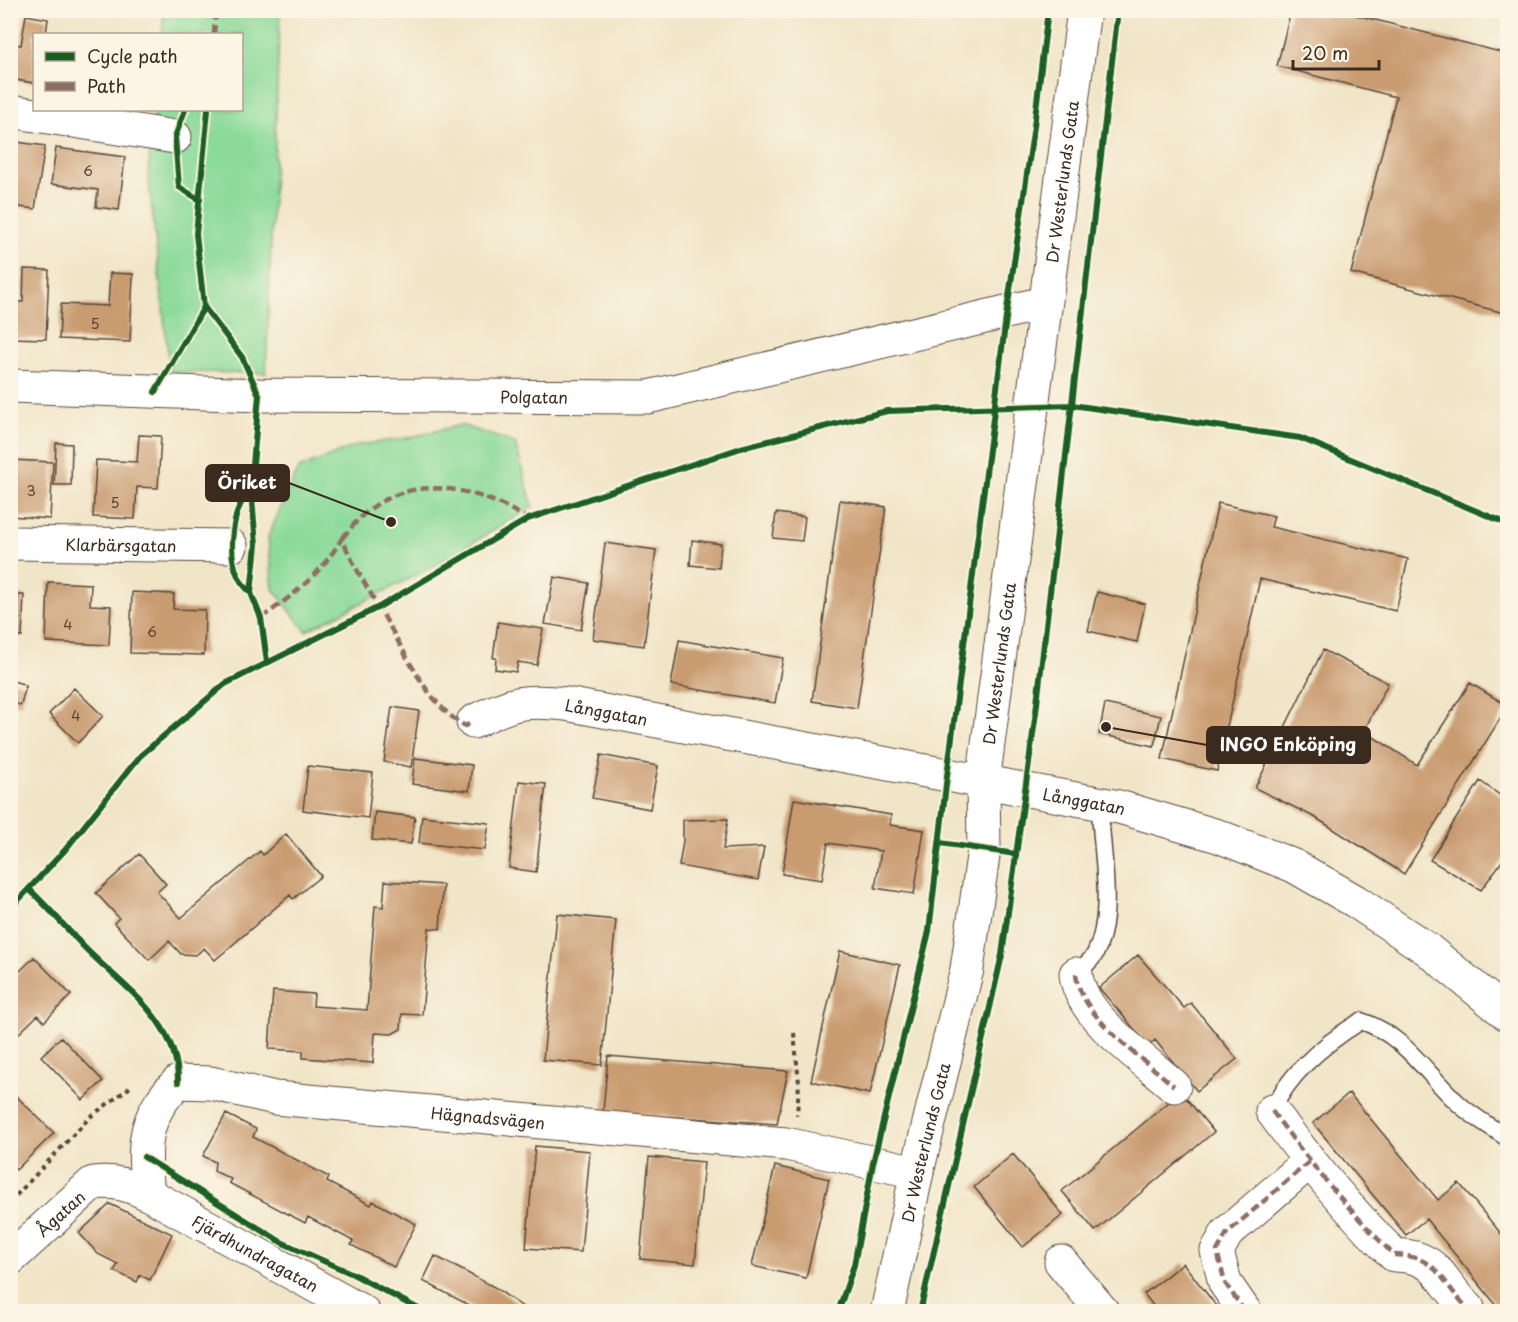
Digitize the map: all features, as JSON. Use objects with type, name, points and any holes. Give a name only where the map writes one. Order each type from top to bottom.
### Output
[{"type":"street","name":"Dr Westerlunds Gata","points":[[887,1311],[916,1172],[967,969],[984,849],[983,782],[1084,10]]},
{"type":"street","points":[[10,111],[175,137]]},
{"type":"street","name":"Polgatan","points":[[10,386],[259,395],[648,397],[1044,303]]},
{"type":"street","name":"Klarbärsgatan","points":[[10,543],[231,546]]},
{"type":"street","name":"Långgatan","points":[[473,722],[507,705],[534,700],[566,704],[1100,803],[1218,836],[1294,866],[1427,949],[1508,1015]]},
{"type":"street","points":[[1076,974],[1078,989],[1096,1014],[1127,1047],[1174,1086]]},
{"type":"street","name":"Hägnadsvägen","points":[[148,1194],[144,1157],[148,1128],[160,1099],[178,1082],[223,1084],[285,1099],[795,1146],[916,1172]]},
{"type":"street","points":[[1272,1111],[1310,1161],[1394,1255],[1412,1256],[1430,1263],[1468,1308]]},
{"type":"street","points":[[1245,1311],[1225,1283],[1217,1251],[1227,1233],[1310,1161]]},
{"type":"street","name":"Ågatan","points":[[10,1259],[93,1183],[109,1181],[128,1184],[148,1194]]},
{"type":"street","name":"Fjärdhundragatan","points":[[148,1194],[363,1311]]},
{"type":"street","points":[[1061,1262],[1103,1311]]},
{"type":"lane","points":[[1076,974],[1095,955],[1103,928],[1106,880],[1100,840],[1100,803]]},
{"type":"lane","points":[[1272,1111],[1278,1096],[1315,1055],[1361,1021],[1381,1027],[1410,1050],[1459,1104],[1508,1139]]},
{"type":"path","points":[[794,1033],[799,1083],[795,1146]]},
{"type":"path","points":[[10,1202],[90,1117],[137,1082]]},
{"type":"green space","points":[[164,11],[280,11],[266,373],[170,372],[148,173],[154,111],[243,111],[243,33],[162,33]]},
{"type":"green space","points":[[461,425],[515,443],[533,507],[432,567],[306,631],[273,589],[268,537],[298,469],[358,445],[402,439]]},
{"type":"building","points":[[1291,10],[1337,10],[1508,54],[1508,314],[1351,273],[1396,97],[1277,66]]},
{"type":"building","points":[[26,15],[48,19],[46,33],[33,33],[33,83],[10,79],[10,44],[21,45]]},
{"type":"building","points":[[10,141],[45,146],[35,209],[12,206],[17,176],[10,175]]},
{"type":"building","points":[[56,148],[125,157],[119,210],[96,207],[98,190],[51,184]]},
{"type":"building","points":[[24,269],[49,270],[46,339],[10,338],[10,302],[23,302]]},
{"type":"building","points":[[110,273],[133,274],[130,342],[59,339],[61,304],[108,306]]},
{"type":"building","points":[[139,435],[161,436],[158,488],[137,487],[135,519],[93,517],[96,460],[137,462]]},
{"type":"building","points":[[56,443],[72,444],[71,485],[54,485]]},
{"type":"building","points":[[11,460],[53,462],[50,519],[10,516]]},
{"type":"building","points":[[840,500],[886,507],[857,708],[812,701]]},
{"type":"building","points":[[1218,503],[1274,516],[1271,527],[1408,559],[1396,611],[1260,579],[1217,771],[1162,759]]},
{"type":"building","points":[[776,513],[805,517],[802,541],[773,538]]},
{"type":"building","points":[[692,540],[721,544],[719,568],[690,565]]},
{"type":"building","points":[[605,543],[656,550],[644,646],[593,639]]},
{"type":"building","points":[[554,577],[589,583],[581,630],[545,624]]},
{"type":"building","points":[[48,582],[91,584],[90,605],[111,606],[109,645],[46,642]]},
{"type":"building","points":[[132,592],[174,594],[173,609],[205,610],[204,655],[130,653]]},
{"type":"building","points":[[1097,592],[1145,604],[1137,642],[1088,631]]},
{"type":"building","points":[[10,595],[24,595],[22,637],[10,637]]},
{"type":"building","points":[[498,622],[543,629],[537,665],[518,662],[516,672],[495,669],[496,658],[493,658]]},
{"type":"building","points":[[679,640],[783,658],[775,703],[671,685]]},
{"type":"building","points":[[1323,650],[1388,683],[1364,731],[1417,765],[1470,683],[1508,706],[1404,874],[1316,818],[1255,788]]},
{"type":"building","points":[[10,680],[26,685],[21,705],[10,703]]},
{"type":"building","points":[[74,688],[103,716],[78,743],[49,714]]},
{"type":"building","points":[[1105,704],[1161,716],[1154,746],[1099,734]]},
{"type":"building","points":[[392,707],[419,711],[411,767],[384,762]]},
{"type":"building","points":[[601,755],[658,766],[650,809],[592,798]]},
{"type":"building","points":[[415,758],[472,765],[469,791],[412,784]]},
{"type":"building","points":[[308,766],[373,773],[368,818],[303,810]]},
{"type":"building","points":[[519,781],[546,784],[536,872],[509,868]]},
{"type":"building","points":[[1480,781],[1508,801],[1508,853],[1481,890],[1430,860]]},
{"type":"building","points":[[794,799],[891,815],[890,825],[924,830],[914,894],[875,888],[881,851],[828,843],[822,880],[782,874]]},
{"type":"building","points":[[375,812],[415,817],[411,844],[372,840]]},
{"type":"building","points":[[422,816],[489,823],[485,850],[419,843]]},
{"type":"building","points":[[728,819],[723,849],[764,847],[758,880],[679,866],[683,841],[683,820]]},
{"type":"building","points":[[286,834],[321,876],[293,899],[290,895],[215,960],[204,948],[196,955],[181,954],[169,941],[149,960],[114,923],[119,918],[96,893],[139,854],[166,884],[157,892],[181,918],[260,851],[263,855]]},
{"type":"building","points":[[385,881],[443,885],[440,929],[429,928],[422,1015],[402,1014],[401,1029],[392,1034],[375,1033],[373,1063],[303,1058],[303,1051],[269,1049],[273,991],[314,994],[313,1006],[367,1010],[375,906],[383,907]]},
{"type":"building","points":[[557,914],[616,920],[602,1065],[543,1060]]},
{"type":"building","points":[[840,951],[900,965],[870,1094],[811,1081]]},
{"type":"building","points":[[1138,955],[1184,1008],[1191,1003],[1237,1059],[1197,1091],[1155,1040],[1149,1046],[1099,988]]},
{"type":"building","points":[[34,957],[71,995],[44,1022],[38,1015],[10,1042],[10,981]]},
{"type":"building","points":[[61,1037],[103,1081],[83,1100],[41,1056]]},
{"type":"building","points":[[608,1056],[788,1071],[777,1124],[603,1112]]},
{"type":"building","points":[[10,1090],[54,1133],[16,1170],[10,1164]]},
{"type":"building","points":[[1181,1092],[1214,1132],[1095,1231],[1062,1191]]},
{"type":"building","points":[[1349,1093],[1438,1200],[1459,1183],[1508,1242],[1508,1312],[1502,1312],[1426,1219],[1406,1235],[1313,1123]]},
{"type":"building","points":[[226,1114],[256,1129],[253,1137],[329,1177],[327,1182],[371,1205],[373,1201],[416,1224],[394,1267],[351,1245],[353,1241],[308,1217],[305,1223],[229,1183],[231,1179],[214,1171],[215,1162],[203,1156]]},
{"type":"building","points":[[535,1146],[590,1151],[581,1252],[526,1248]]},
{"type":"building","points":[[1013,1154],[1063,1215],[1023,1247],[974,1187]]},
{"type":"building","points":[[649,1157],[704,1162],[695,1264],[640,1259]]},
{"type":"building","points":[[775,1166],[829,1179],[806,1278],[752,1266]]},
{"type":"building","points":[[110,1204],[172,1234],[150,1280],[140,1275],[137,1282],[114,1271],[118,1264],[98,1254],[79,1233]]},
{"type":"building","points":[[435,1256],[494,1287],[530,1312],[482,1312],[423,1281]]},
{"type":"building","points":[[1183,1263],[1221,1312],[1158,1312],[1144,1294]]},
{"type":"marked path","points":[[214,33],[216,10]]},
{"type":"marked path","points":[[342,538],[364,514],[383,501],[404,492],[424,489],[467,492],[488,499],[528,519]]},
{"type":"marked path","points":[[261,618],[285,601],[316,573],[342,538],[419,679],[452,717],[465,726],[473,722]]},
{"type":"marked path","points":[[1076,974],[1080,990],[1101,1021],[1130,1050],[1174,1086]]},
{"type":"marked path","points":[[1272,1111],[1330,1186],[1377,1238],[1394,1255],[1409,1256],[1430,1265],[1468,1308]]},
{"type":"marked path","points":[[1245,1312],[1225,1283],[1217,1251],[1227,1233],[1310,1161]]},
{"type":"cycle path","points":[[838,1312],[854,1265],[873,1163],[929,931],[1007,310],[1034,126],[1048,10]]},
{"type":"cycle path","points":[[920,1312],[1002,955],[1036,712],[1118,10]]},
{"type":"cycle path","points":[[185,111],[175,137],[179,187],[200,200]]},
{"type":"cycle path","points":[[208,111],[196,234],[204,307],[242,357],[259,395],[251,488],[256,544],[251,593],[261,618],[267,662]]},
{"type":"cycle path","points":[[155,392],[204,307]]},
{"type":"cycle path","points":[[10,909],[65,850],[140,756],[225,684],[379,607],[528,519],[741,448],[887,411],[1072,405],[1300,438],[1508,524]]},
{"type":"cycle path","points":[[251,488],[239,507],[232,544],[235,568],[239,578],[251,593]]},
{"type":"cycle path","points":[[940,843],[1016,854]]},
{"type":"cycle path","points":[[30,890],[84,947],[146,1006],[169,1041],[176,1060],[178,1082]]},
{"type":"cycle path","points":[[144,1157],[281,1242],[353,1274],[424,1312]]},
{"type":"place","name":"Öriket","points":[[391,522]]},
{"type":"place","name":"INGO Enköping","points":[[1106,727]]}]
